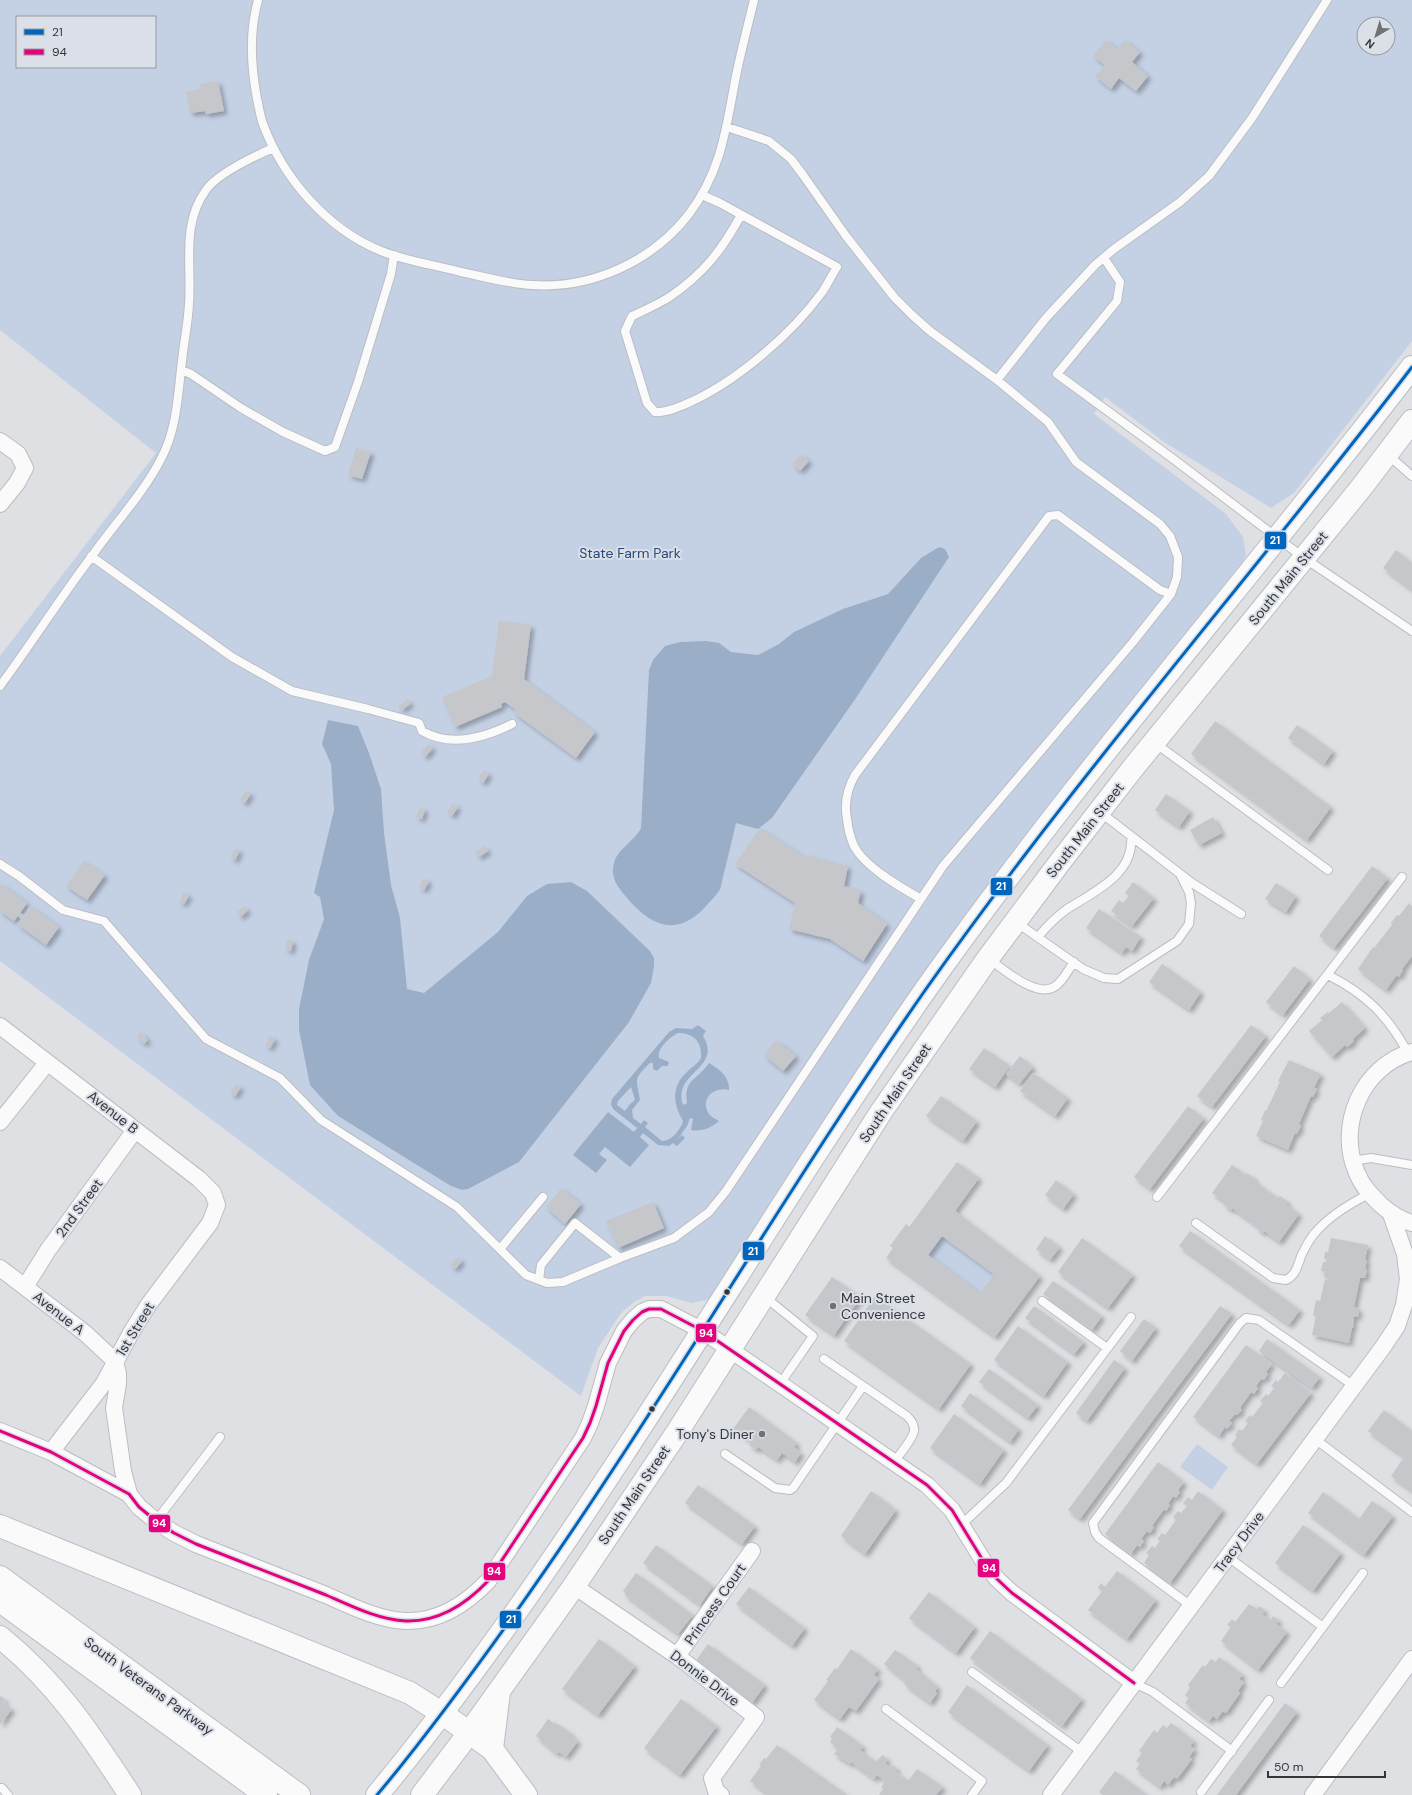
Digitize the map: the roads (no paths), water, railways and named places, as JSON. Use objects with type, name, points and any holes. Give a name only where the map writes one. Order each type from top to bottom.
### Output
[{"type":"highway","points":[[377,1795],[419,1746],[443,1714],[554,1557],[703,1331],[844,1112],[926,989],[1054,816],[1278,538],[1412,367]]},
{"type":"highway","name":"South Main Street","points":[[422,1795],[469,1733],[574,1586],[730,1349],[881,1112],[987,960],[1154,742],[1304,558],[1412,421]]},
{"type":"highway","points":[[960,943],[987,960]]},
{"type":"highway","points":[[0,1526],[410,1693],[443,1714],[492,1749],[526,1795]]},
{"type":"highway","name":"South Veterans Parkway","points":[[0,1576],[293,1791]]},
{"type":"highway","name":"South Veterans Parkway","points":[[0,1601],[266,1795]]},
{"type":"highway","points":[[0,1637],[39,1671],[57,1691],[90,1733],[130,1795]]},
{"type":"highway","points":[[492,1749],[499,1691]]},
{"type":"street","points":[[0,440],[18,454],[25,468],[17,483],[0,504]]},
{"type":"street","name":"Avenue B","points":[[0,1026],[199,1179],[213,1193],[218,1205]]},
{"type":"street","name":"Tracy Drive","points":[[1410,1052],[1382,1068],[1372,1078],[1363,1090],[1352,1117],[1349,1132],[1352,1161],[1356,1173],[1370,1194],[1391,1214],[1412,1223]]},
{"type":"street","points":[[0,1122],[47,1063]]},
{"type":"street","name":"2nd Street","points":[[25,1287],[48,1250],[135,1130]]},
{"type":"street","name":"1st Street","points":[[51,1452],[104,1383],[149,1304],[210,1223],[218,1205]]},
{"type":"street","name":"Tracy Drive","points":[[1051,1795],[1397,1326],[1411,1278],[1405,1254],[1391,1214]]},
{"type":"street","name":"Avenue A","points":[[0,1268],[85,1333],[115,1362]]},
{"type":"street","points":[[0,1431],[51,1452],[129,1494],[139,1507],[156,1521],[174,1533],[196,1544],[373,1614],[407,1621],[421,1620],[454,1608],[477,1593],[488,1581],[585,1433],[596,1406],[608,1364],[624,1331],[633,1320],[649,1309],[661,1309],[703,1331],[927,1485],[941,1497],[952,1510],[960,1526],[997,1579],[1012,1593],[1134,1683]]},
{"type":"street","points":[[115,1362],[118,1374],[118,1384],[114,1408],[122,1464],[129,1494]]},
{"type":"street","name":"Princess Court","points":[[677,1656],[752,1551]]},
{"type":"street","name":"Donnie Drive","points":[[574,1586],[677,1656],[756,1716],[712,1778],[716,1792],[721,1795]]},
{"type":"street","points":[[1313,1795],[1412,1659]]},
{"type":"lane","points":[[258,0],[253,17],[251,57],[262,122],[273,148],[283,166],[312,204],[328,218],[361,241],[381,251],[513,283],[541,286],[575,284],[606,274],[652,251],[664,241],[688,215],[702,195],[722,150],[754,0]]},
{"type":"lane","points":[[997,380],[1079,281],[1104,258],[1180,202],[1209,176],[1252,118],[1327,0]]},
{"type":"lane","points":[[0,864],[19,876],[63,910],[104,921],[206,1039],[280,1078],[322,1120],[457,1207],[526,1275],[546,1283],[563,1282],[620,1258],[674,1238],[693,1225],[713,1207],[726,1191],[943,866],[1123,654],[1171,594],[1177,577],[1178,557],[1170,536],[1160,524],[1076,462],[1048,422],[997,380],[930,331],[894,297],[846,236],[804,174],[791,159],[769,141],[727,128]]},
{"type":"lane","points":[[0,686],[91,556],[141,491],[162,457],[173,425],[181,370],[189,304],[191,221],[197,204],[207,188],[226,173],[273,148]]},
{"type":"lane","points":[[702,195],[741,215],[837,267],[824,290],[811,306],[797,322],[755,361],[733,378],[703,397],[663,413],[655,412],[647,403],[625,331],[628,322],[632,316],[669,297],[690,281],[712,261],[728,239],[741,215]]},
{"type":"lane","points":[[181,370],[190,374],[241,408],[283,432],[326,451],[335,447],[358,382],[391,274],[394,255]]},
{"type":"lane","points":[[1104,258],[1120,282],[1117,300],[1057,374],[1172,458],[1304,558],[1412,631]]},
{"type":"lane","points":[[1387,454],[1412,476]]},
{"type":"lane","points":[[920,899],[875,868],[860,855],[854,845],[846,815],[848,788],[855,775],[1049,516],[1058,515],[1160,590],[1171,594]]},
{"type":"lane","points":[[91,556],[232,657],[292,691],[368,708],[419,723],[422,731],[432,736],[452,741],[476,737],[499,730],[512,724]]},
{"type":"lane","points":[[1154,742],[1328,870]]},
{"type":"lane","points":[[1099,812],[1202,891],[1241,914]]},
{"type":"lane","points":[[1038,937],[1050,922],[1067,909],[1095,893],[1114,877],[1124,864],[1132,847],[1131,836]]},
{"type":"lane","points":[[1016,921],[1083,969],[1100,977],[1112,980],[1118,979],[1177,941],[1189,924],[1191,915],[1189,892],[1180,874]]},
{"type":"lane","points":[[1157,1197],[1402,877]]},
{"type":"lane","points":[[987,960],[1021,982],[1046,990],[1053,988],[1063,978],[1074,962]]},
{"type":"lane","points":[[1328,975],[1348,985],[1368,999],[1397,1032],[1410,1052]]},
{"type":"lane","points":[[1352,1161],[1371,1158],[1412,1165]]},
{"type":"lane","points":[[1196,1223],[1274,1278],[1286,1280],[1295,1274],[1302,1252],[1314,1234],[1329,1219],[1356,1200],[1370,1194]]},
{"type":"lane","points":[[500,1249],[543,1197]]},
{"type":"lane","points":[[539,1280],[541,1264],[574,1223],[620,1258]]},
{"type":"lane","points":[[764,1296],[813,1336],[780,1384]]},
{"type":"lane","points":[[1042,1302],[1107,1348]]},
{"type":"lane","points":[[960,1526],[1006,1483],[1131,1317]]},
{"type":"lane","points":[[1191,1606],[1099,1538],[1095,1532],[1093,1523],[1240,1323],[1246,1318],[1259,1320],[1354,1386]]},
{"type":"lane","points":[[824,1359],[908,1416],[914,1426],[913,1434],[894,1462]]},
{"type":"lane","points":[[725,1454],[775,1488],[790,1490],[793,1488],[863,1386]]},
{"type":"lane","points":[[156,1521],[220,1437]]},
{"type":"lane","points":[[1315,1439],[1412,1512]]},
{"type":"lane","points":[[1228,1557],[1323,1627]]},
{"type":"lane","points":[[1281,1683],[1364,1573]]},
{"type":"lane","points":[[972,1672],[1082,1752]]},
{"type":"lane","points":[[1134,1683],[1153,1692],[1232,1751]]},
{"type":"lane","points":[[1201,1792],[1269,1700]]},
{"type":"lane","points":[[886,1709],[982,1781],[972,1795]]},
{"type":"lane","points":[[0,1788],[2,1788],[8,1795]]},
{"type":"place","name":"Main Street Convenience","points":[[833,1306]]},
{"type":"place","name":"Tony's Diner","points":[[762,1434]]},
{"type":"park label","name":"State Farm Park","points":[[630,553]]}]
